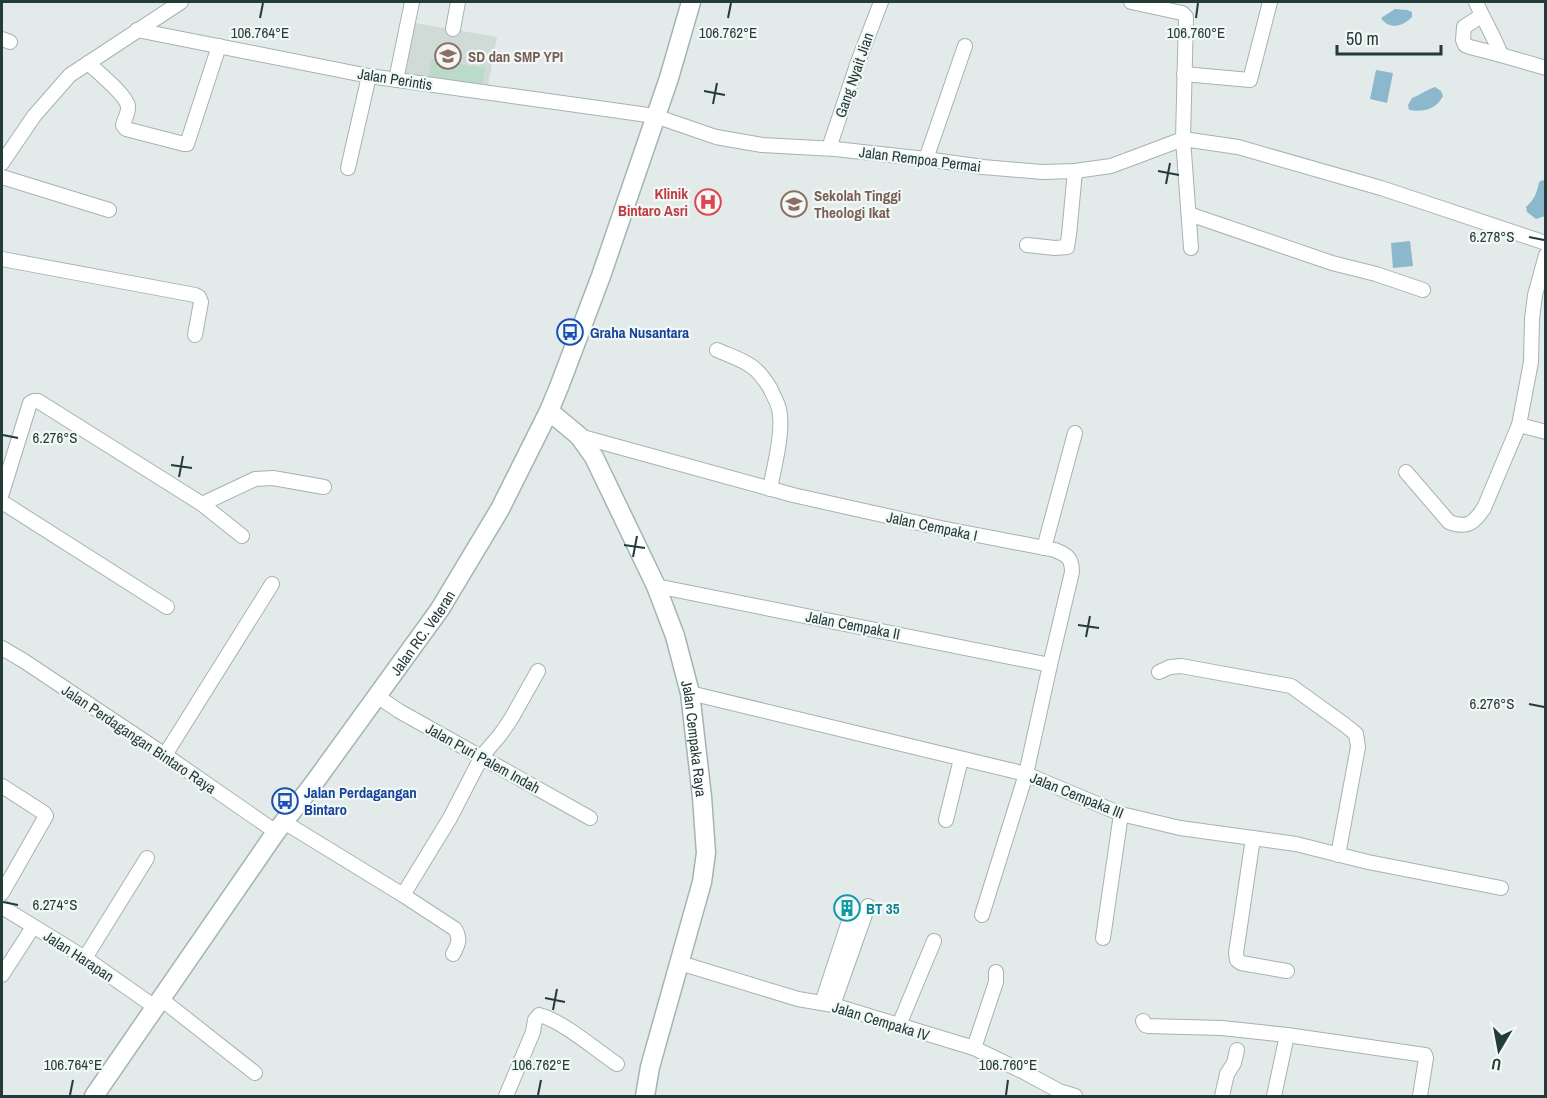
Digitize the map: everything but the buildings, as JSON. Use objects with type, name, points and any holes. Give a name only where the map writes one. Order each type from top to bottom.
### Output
[{"type":"main road","name":"Jalan RC. Veteran","points":[[94,1096],[280,827],[440,609],[500,509],[549,411],[601,276],[669,78],[691,2]]},
{"type":"main road","name":"Jalan Cempaka Raya","points":[[549,411],[579,436],[594,457],[656,586],[675,636],[690,693],[706,853],[702,882],[650,1067],[645,1096]]},
{"type":"street","points":[[2,163],[34,116],[70,75],[181,2]]},
{"type":"street","points":[[396,80],[412,2]]},
{"type":"street","points":[[453,29],[458,2]]},
{"type":"street","name":"Gang Nyait Jian","points":[[829,148],[881,2]]},
{"type":"street","points":[[1131,2],[1186,17],[1183,140],[1191,248]]},
{"type":"street","points":[[1184,74],[1250,80],[1270,2]]},
{"type":"street","points":[[1476,2],[1501,54]]},
{"type":"street","points":[[1481,16],[1464,27],[1465,45],[1545,69]]},
{"type":"street","name":"Jalan Perintis","points":[[137,30],[369,76],[655,116]]},
{"type":"street","points":[[88,63],[119,92],[128,105],[123,125],[126,129],[187,144],[219,46]]},
{"type":"street","points":[[926,159],[965,46]]},
{"type":"street","points":[[348,168],[369,76]]},
{"type":"street","name":"Jalan Rempoa Permai","points":[[655,116],[716,137],[762,145],[829,148],[1042,172],[1075,171],[1111,166],[1183,140]]},
{"type":"street","points":[[1183,140],[1214,142],[1249,150],[1381,188],[1545,243]]},
{"type":"street","points":[[1027,245],[1066,247],[1070,235],[1075,171]]},
{"type":"street","points":[[2,177],[109,210]]},
{"type":"street","points":[[1189,214],[1423,290]]},
{"type":"street","points":[[1406,472],[1449,522],[1458,526],[1467,525],[1476,519],[1484,508],[1519,425],[1531,362],[1535,296],[1545,255]]},
{"type":"street","points":[[2,260],[195,295],[201,302],[195,335]]},
{"type":"street","points":[[717,350],[755,368],[776,399],[780,412],[780,427],[770,489]]},
{"type":"street","points":[[2,493],[30,403],[36,401],[202,504],[242,536]]},
{"type":"street","points":[[1519,425],[1545,432]]},
{"type":"street","points":[[1044,548],[1075,434]]},
{"type":"street","name":"Jalan Cempaka I","points":[[579,436],[770,489],[940,528],[1055,550],[1065,554],[1072,562],[1072,572],[1026,774],[982,915]]},
{"type":"street","points":[[202,504],[255,479],[273,478],[324,487]]},
{"type":"street","points":[[2,502],[166,607]]},
{"type":"street","points":[[165,754],[272,584]]},
{"type":"street","name":"Jalan Cempaka II","points":[[656,586],[1050,665]]},
{"type":"street","name":"Jalan Perdagangan Bintaro Raya","points":[[2,648],[280,827],[403,895],[455,929],[459,944],[453,954]]},
{"type":"street","points":[[1159,672],[1170,667],[1181,666],[1291,686],[1356,734],[1358,747],[1338,855]]},
{"type":"street","points":[[403,895],[450,818],[482,756],[511,719],[538,671]]},
{"type":"street","name":"Jalan Cempaka III","points":[[690,693],[1026,774],[1121,814],[1180,828],[1296,844],[1338,855],[1501,888]]},
{"type":"street","name":"Jalan Puri Palem Indah","points":[[377,696],[399,711],[590,818]]},
{"type":"street","points":[[946,820],[961,759]]},
{"type":"street","points":[[2,786],[46,816],[2,893]]},
{"type":"street","points":[[1103,938],[1121,814]]},
{"type":"street","points":[[1254,838],[1236,952],[1237,960],[1241,963],[1287,971]]},
{"type":"street","points":[[85,958],[147,858]]},
{"type":"street","name":"Jalan Harapan","points":[[2,908],[158,1003],[255,1073]]},
{"type":"street","points":[[827,1004],[866,913]]},
{"type":"street","points":[[2,975],[33,927]]},
{"type":"street","points":[[899,1025],[934,940]]},
{"type":"street","name":"Jalan Cempaka IV","points":[[680,963],[798,999],[827,1004],[974,1048],[1023,1072],[1058,1094],[1075,1096]]},
{"type":"street","points":[[974,1048],[996,982],[996,972]]},
{"type":"street","points":[[506,1096],[533,1032],[535,1020],[539,1016],[547,1017],[617,1064]]},
{"type":"street","points":[[1143,1021],[1148,1026],[1222,1028],[1425,1055],[1420,1096]]},
{"type":"street","points":[[1274,1096],[1287,1035]]},
{"type":"street","points":[[1222,1096],[1227,1074],[1234,1063],[1237,1050]]},
{"type":"shaded area","name":"SD dan SMP YPI","points":[[409,22],[497,37],[487,91],[400,76]]},
{"type":"green space","points":[[431,59],[485,68],[482,85],[429,76]]},
{"type":"water","points":[[1395,9],[1412,12],[1412,17],[1396,26],[1384,22],[1381,18]]},
{"type":"water","points":[[1376,70],[1393,73],[1387,103],[1370,99]]},
{"type":"water","points":[[1435,87],[1441,91],[1443,96],[1437,104],[1424,110],[1409,110],[1408,105],[1412,98]]},
{"type":"water","points":[[1545,181],[1545,216],[1536,219],[1527,212],[1526,207],[1535,196],[1539,182]]},
{"type":"water","points":[[1410,241],[1413,266],[1393,268],[1391,243]]},
{"type":"place","name":"SD dan SMP YPI","points":[[448,56]]},
{"type":"place","name":"Klinik Bintaro Asri","points":[[708,202]]},
{"type":"place","name":"Sekolah Tinggi Theologi Ikat","points":[[794,204]]},
{"type":"place","name":"Graha Nusantara","points":[[570,332]]},
{"type":"place","name":"Jalan Perdagangan Bintaro","points":[[285,801]]},
{"type":"place","name":"BT 35","points":[[847,908]]}]
